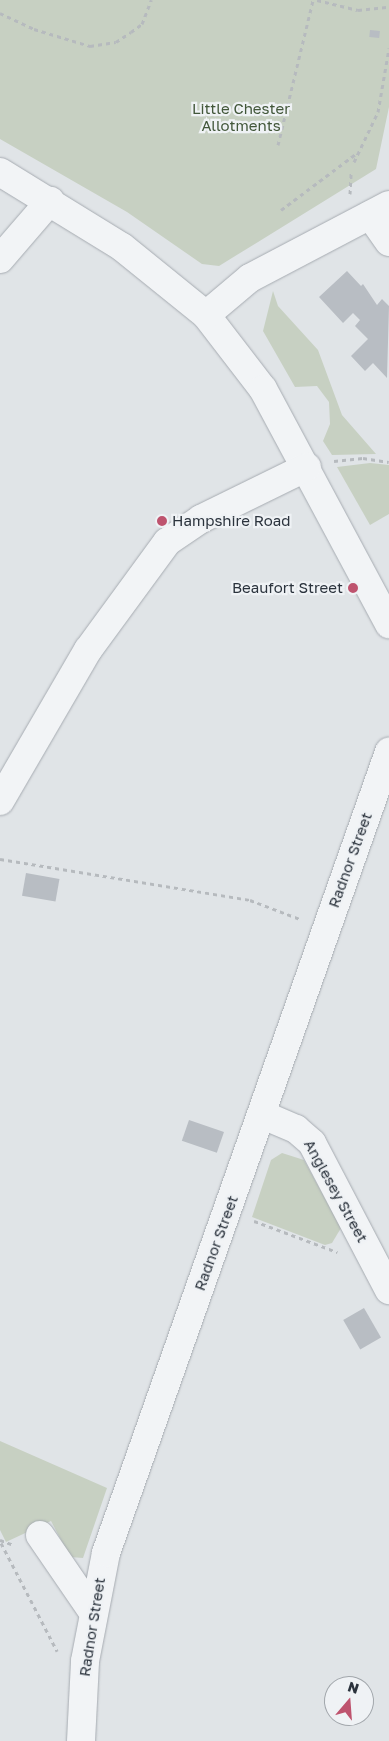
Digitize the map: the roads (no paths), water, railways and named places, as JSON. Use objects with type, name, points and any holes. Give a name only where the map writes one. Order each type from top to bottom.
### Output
[{"type":"street","points":[[0,172],[50,202],[157,272],[206,315],[254,376],[307,467],[389,624]]},
{"type":"street","points":[[0,259],[50,202]]},
{"type":"street","points":[[206,315],[250,278],[379,210],[389,242]]},
{"type":"street","points":[[0,801],[88,650],[167,542],[201,519],[307,467]]},
{"type":"street","name":"Radnor Street","points":[[81,1741],[92,1611],[106,1553],[263,1115],[326,928],[389,752]]},
{"type":"street","name":"Anglesey Street","points":[[263,1115],[308,1137],[383,1278]]},
{"type":"street","points":[[40,1535],[92,1611]]},
{"type":"place","name":"Hampshire Road","points":[[162,521]]},
{"type":"place","name":"Beaufort Street","points":[[353,588]]},
{"type":"park label","name":"Little Chester Allotments","points":[[241,116]]}]
